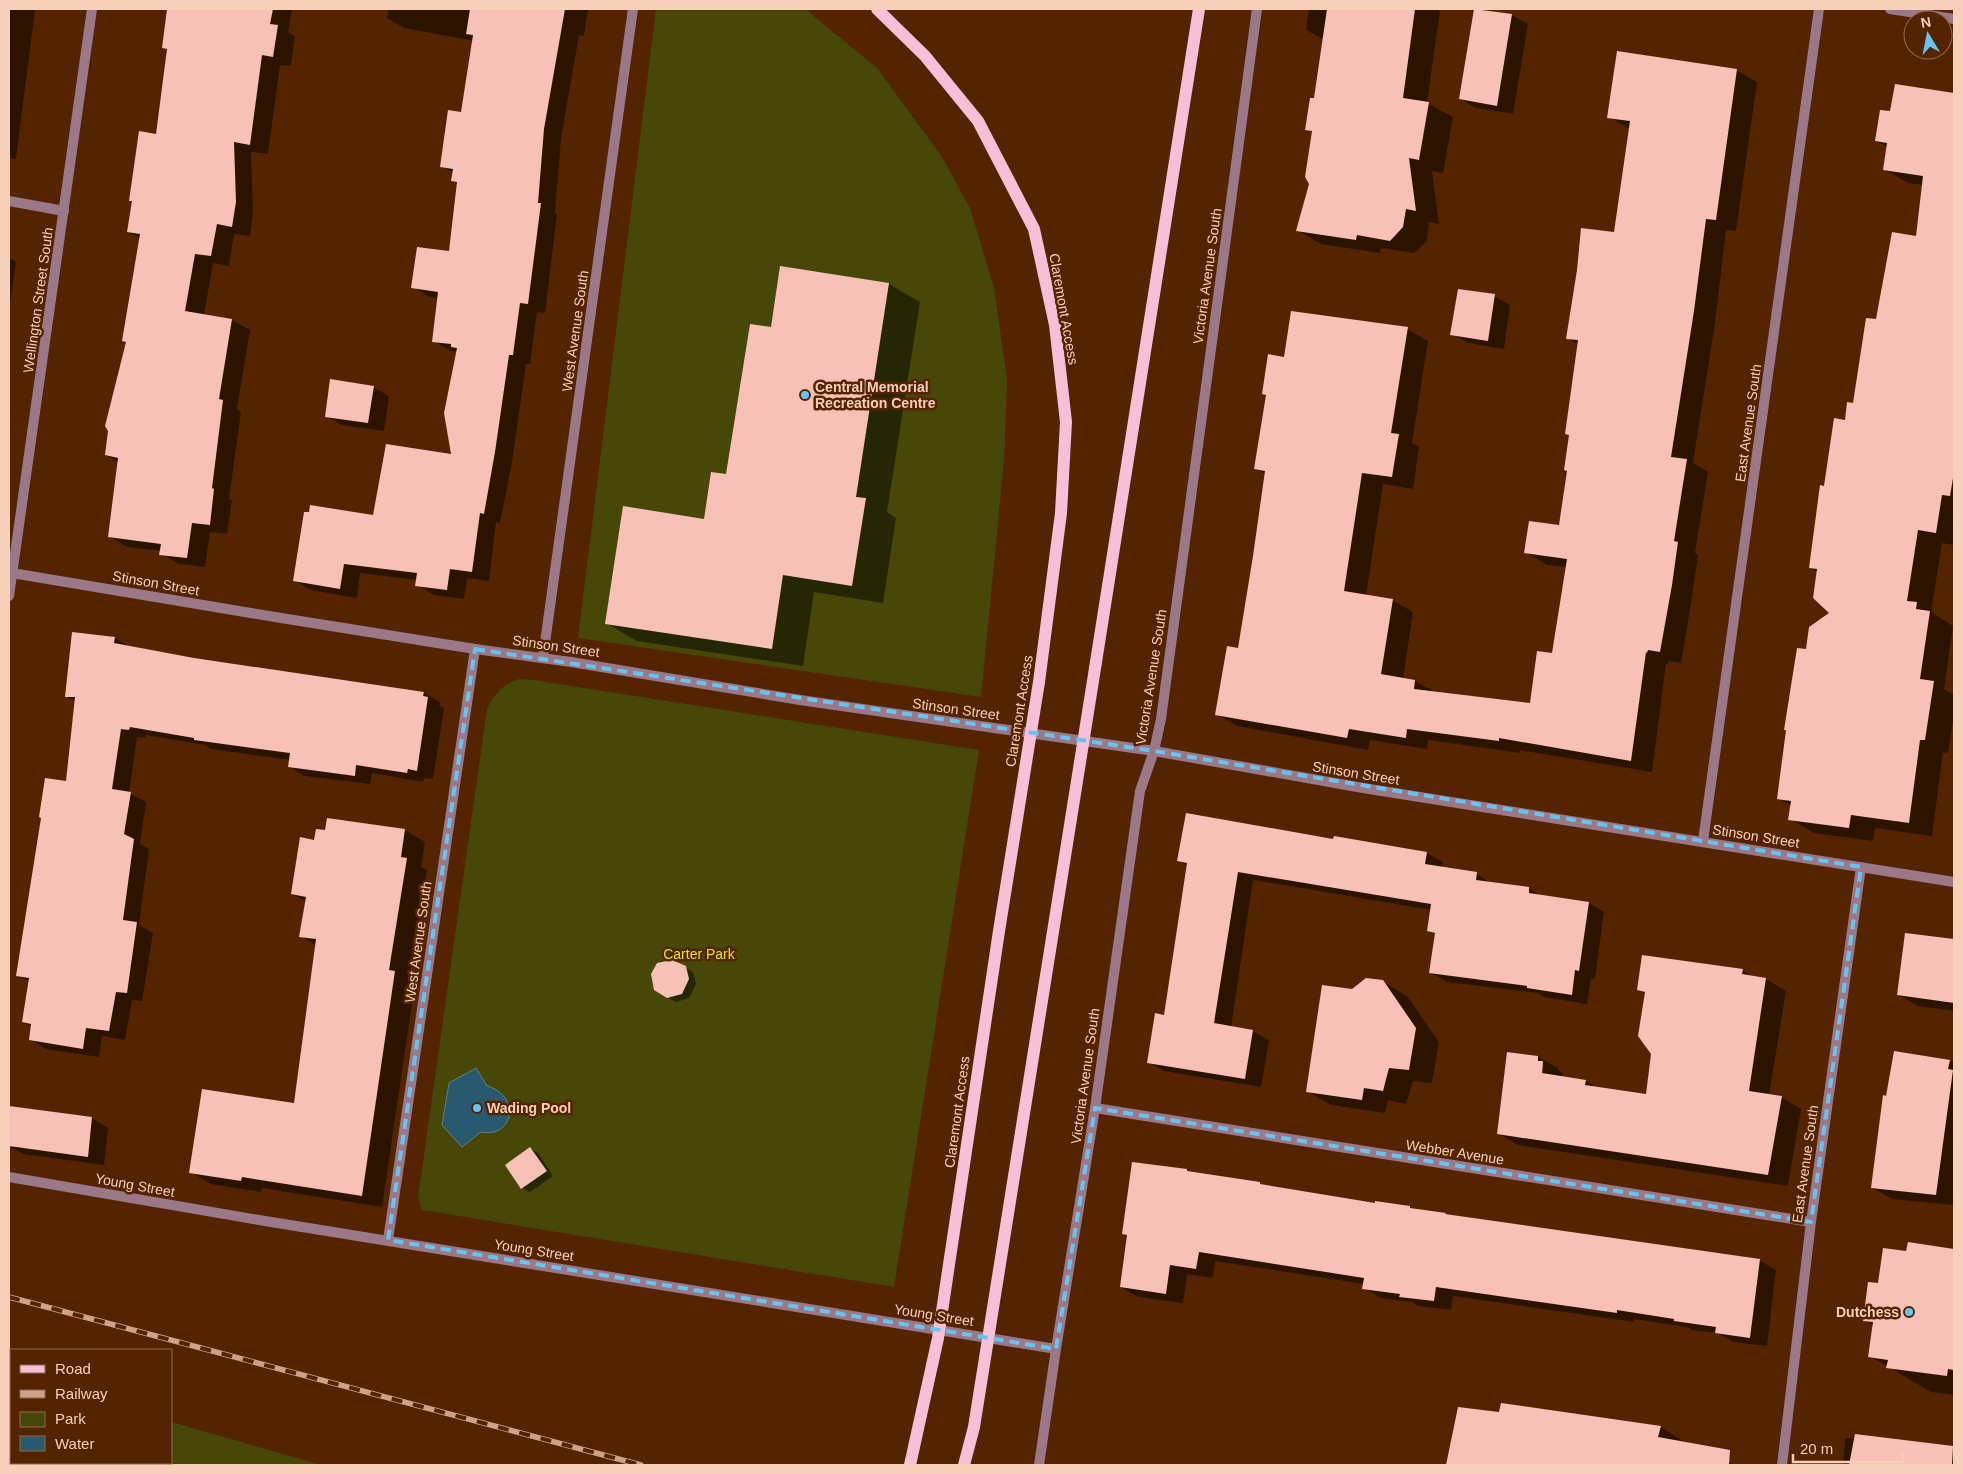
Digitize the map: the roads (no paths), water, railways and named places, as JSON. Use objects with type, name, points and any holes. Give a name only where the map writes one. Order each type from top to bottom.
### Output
[{"type":"main road","name":"Claremont Access","points":[[878,9],[925,56],[978,121],[1034,229],[1055,325],[1066,422],[1061,514],[1040,682],[999,931],[938,1338],[910,1465]]},
{"type":"main road","points":[[964,1465],[977,1408],[1199,9]]},
{"type":"street","name":"Wellington Street South","points":[[9,596],[92,9]]},
{"type":"street","name":"West Avenue South","points":[[543,657],[633,9]]},
{"type":"street","name":"Victoria Avenue South","points":[[1039,1465],[1095,1108],[1140,791],[1154,752],[1161,719],[1257,9]]},
{"type":"street","name":"East Avenue South","points":[[1703,841],[1819,9]]},
{"type":"street","points":[[1890,9],[1954,19]]},
{"type":"street","points":[[9,201],[64,211]]},
{"type":"street","name":"Stinson Street","points":[[12,573],[475,649],[543,657],[800,700],[1154,752],[1363,788],[1954,882]]},
{"type":"street","name":"West Avenue South","points":[[388,1240],[475,649]]},
{"type":"street","name":"East Avenue South","points":[[1782,1465],[1811,1222],[1861,867]]},
{"type":"street","name":"Webber Avenue","points":[[1095,1108],[1811,1222]]},
{"type":"street","name":"Young Street","points":[[9,1177],[1056,1349]]},
{"type":"water","name":"Wading Pool","points":[[476,1068],[487,1086],[498,1091],[505,1098],[509,1107],[509,1115],[506,1123],[500,1129],[492,1132],[481,1132],[462,1147],[442,1125],[449,1083]]},
{"type":"railway","points":[[9,1297],[641,1465]]},
{"type":"place","name":"Central Memorial Recreation Centre","points":[[805,395]]},
{"type":"place","name":"Wading Pool","points":[[477,1108]]},
{"type":"place","name":"Dutchess","points":[[1909,1312]]},
{"type":"park label","name":"Carter Park","points":[[699,954]]}]
